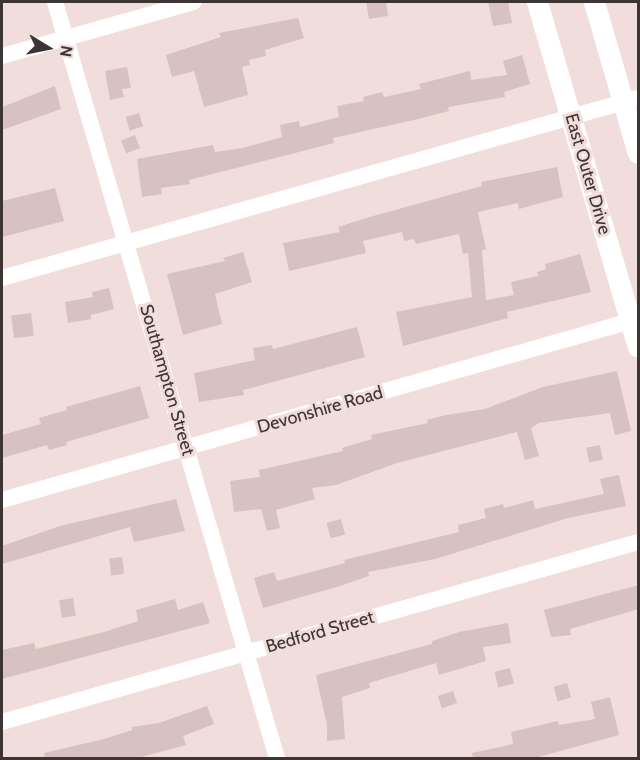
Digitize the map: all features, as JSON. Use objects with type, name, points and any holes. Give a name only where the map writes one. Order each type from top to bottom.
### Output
[{"type":"street","name":"Southampton Street","points":[[55,2],[277,759]]},
{"type":"street","points":[[2,56],[194,2]]},
{"type":"street","name":"East Outer Drive","points":[[537,2],[635,320],[639,347]]},
{"type":"street","points":[[594,2],[631,100],[639,153]]},
{"type":"street","points":[[2,278],[631,100]]},
{"type":"street","name":"Devonshire Road","points":[[2,500],[635,320]]},
{"type":"street","name":"Bedford Street","points":[[2,722],[639,542]]},
{"type":"building","points":[[366,2],[386,2],[388,16],[369,19]]},
{"type":"building","points":[[488,2],[508,2],[512,23],[493,26]]},
{"type":"building","points":[[298,18],[304,38],[265,50],[266,56],[249,60],[250,65],[242,67],[248,95],[204,107],[194,71],[172,77],[166,55],[221,37],[219,33]]},
{"type":"building","points":[[522,55],[530,84],[504,92],[505,97],[448,107],[449,111],[333,138],[334,143],[189,180],[190,184],[161,188],[162,194],[142,197],[137,159],[213,145],[215,152],[243,148],[282,137],[280,125],[299,121],[300,127],[339,117],[337,106],[364,101],[363,97],[382,92],[384,97],[421,89],[419,84],[470,71],[471,80],[507,75],[503,61]]},
{"type":"building","points":[[127,67],[131,88],[122,89],[124,97],[110,100],[105,71]]},
{"type":"building","points":[[55,86],[61,109],[2,130],[2,107]]},
{"type":"building","points":[[139,113],[143,126],[130,130],[126,117]]},
{"type":"building","points":[[135,135],[140,148],[126,153],[121,140]]},
{"type":"building","points":[[557,167],[563,197],[519,209],[518,203],[478,212],[486,249],[482,250],[486,300],[514,295],[511,282],[538,276],[537,272],[546,269],[545,264],[580,254],[591,292],[507,312],[508,318],[403,346],[396,312],[472,297],[468,253],[463,254],[459,234],[416,244],[414,239],[404,241],[402,232],[363,241],[366,253],[289,271],[283,243],[340,232],[338,227],[482,186],[481,182]]},
{"type":"building","points":[[55,188],[64,221],[2,237],[2,201]]},
{"type":"building","points":[[243,252],[252,282],[215,294],[222,324],[183,335],[167,274],[225,261],[223,258]]},
{"type":"building","points":[[109,288],[114,309],[91,315],[91,319],[68,323],[65,302],[93,297],[92,292]]},
{"type":"building","points":[[31,313],[34,336],[14,338],[11,315]]},
{"type":"building","points":[[357,327],[365,357],[243,390],[244,395],[199,402],[194,373],[255,360],[253,348],[272,345],[273,349]]},
{"type":"building","points":[[617,371],[631,431],[615,435],[610,413],[539,423],[531,428],[539,456],[525,460],[517,432],[397,463],[336,485],[312,488],[315,499],[276,510],[280,528],[267,531],[261,509],[234,512],[230,481],[260,477],[259,470],[343,451],[342,448],[372,439],[371,435],[428,423],[427,420],[446,415],[485,409],[543,387]]},
{"type":"building","points":[[140,386],[149,418],[66,442],[67,445],[49,450],[47,445],[2,458],[2,435],[41,424],[39,418],[67,410],[66,407]]},
{"type":"building","points":[[600,445],[603,460],[589,462],[586,448]]},
{"type":"building","points":[[619,475],[626,506],[568,518],[435,559],[368,572],[369,576],[340,586],[263,608],[254,578],[274,572],[277,581],[345,563],[344,560],[459,532],[458,525],[486,518],[484,509],[503,504],[504,508],[533,500],[535,509],[604,494],[600,479]]},
{"type":"building","points":[[176,499],[185,531],[134,542],[130,527],[2,564],[2,546],[60,526]]},
{"type":"building","points":[[341,519],[345,534],[331,538],[327,523]]},
{"type":"building","points":[[122,557],[124,574],[111,575],[109,559]]},
{"type":"building","points":[[639,585],[639,609],[570,629],[571,635],[551,637],[544,610]]},
{"type":"building","points":[[73,598],[76,616],[62,618],[59,600]]},
{"type":"building","points":[[175,599],[178,610],[203,602],[210,623],[2,679],[2,650],[34,643],[36,649],[104,632],[138,621],[136,610]]},
{"type":"building","points":[[508,623],[511,643],[483,647],[486,661],[439,675],[436,663],[369,683],[370,688],[342,697],[345,739],[327,741],[327,725],[316,675],[432,644],[432,641],[459,632]]},
{"type":"building","points":[[510,668],[514,684],[498,687],[494,672]]},
{"type":"building","points":[[567,683],[571,697],[558,701],[554,687]]},
{"type":"building","points":[[453,691],[457,703],[442,708],[438,696]]},
{"type":"building","points":[[610,697],[619,735],[531,759],[473,759],[472,753],[513,744],[511,732],[558,721],[559,725],[595,719],[591,702]]},
{"type":"building","points":[[207,706],[214,724],[183,736],[186,745],[134,759],[45,759],[44,753],[104,739],[132,730],[132,727],[159,723]]}]
